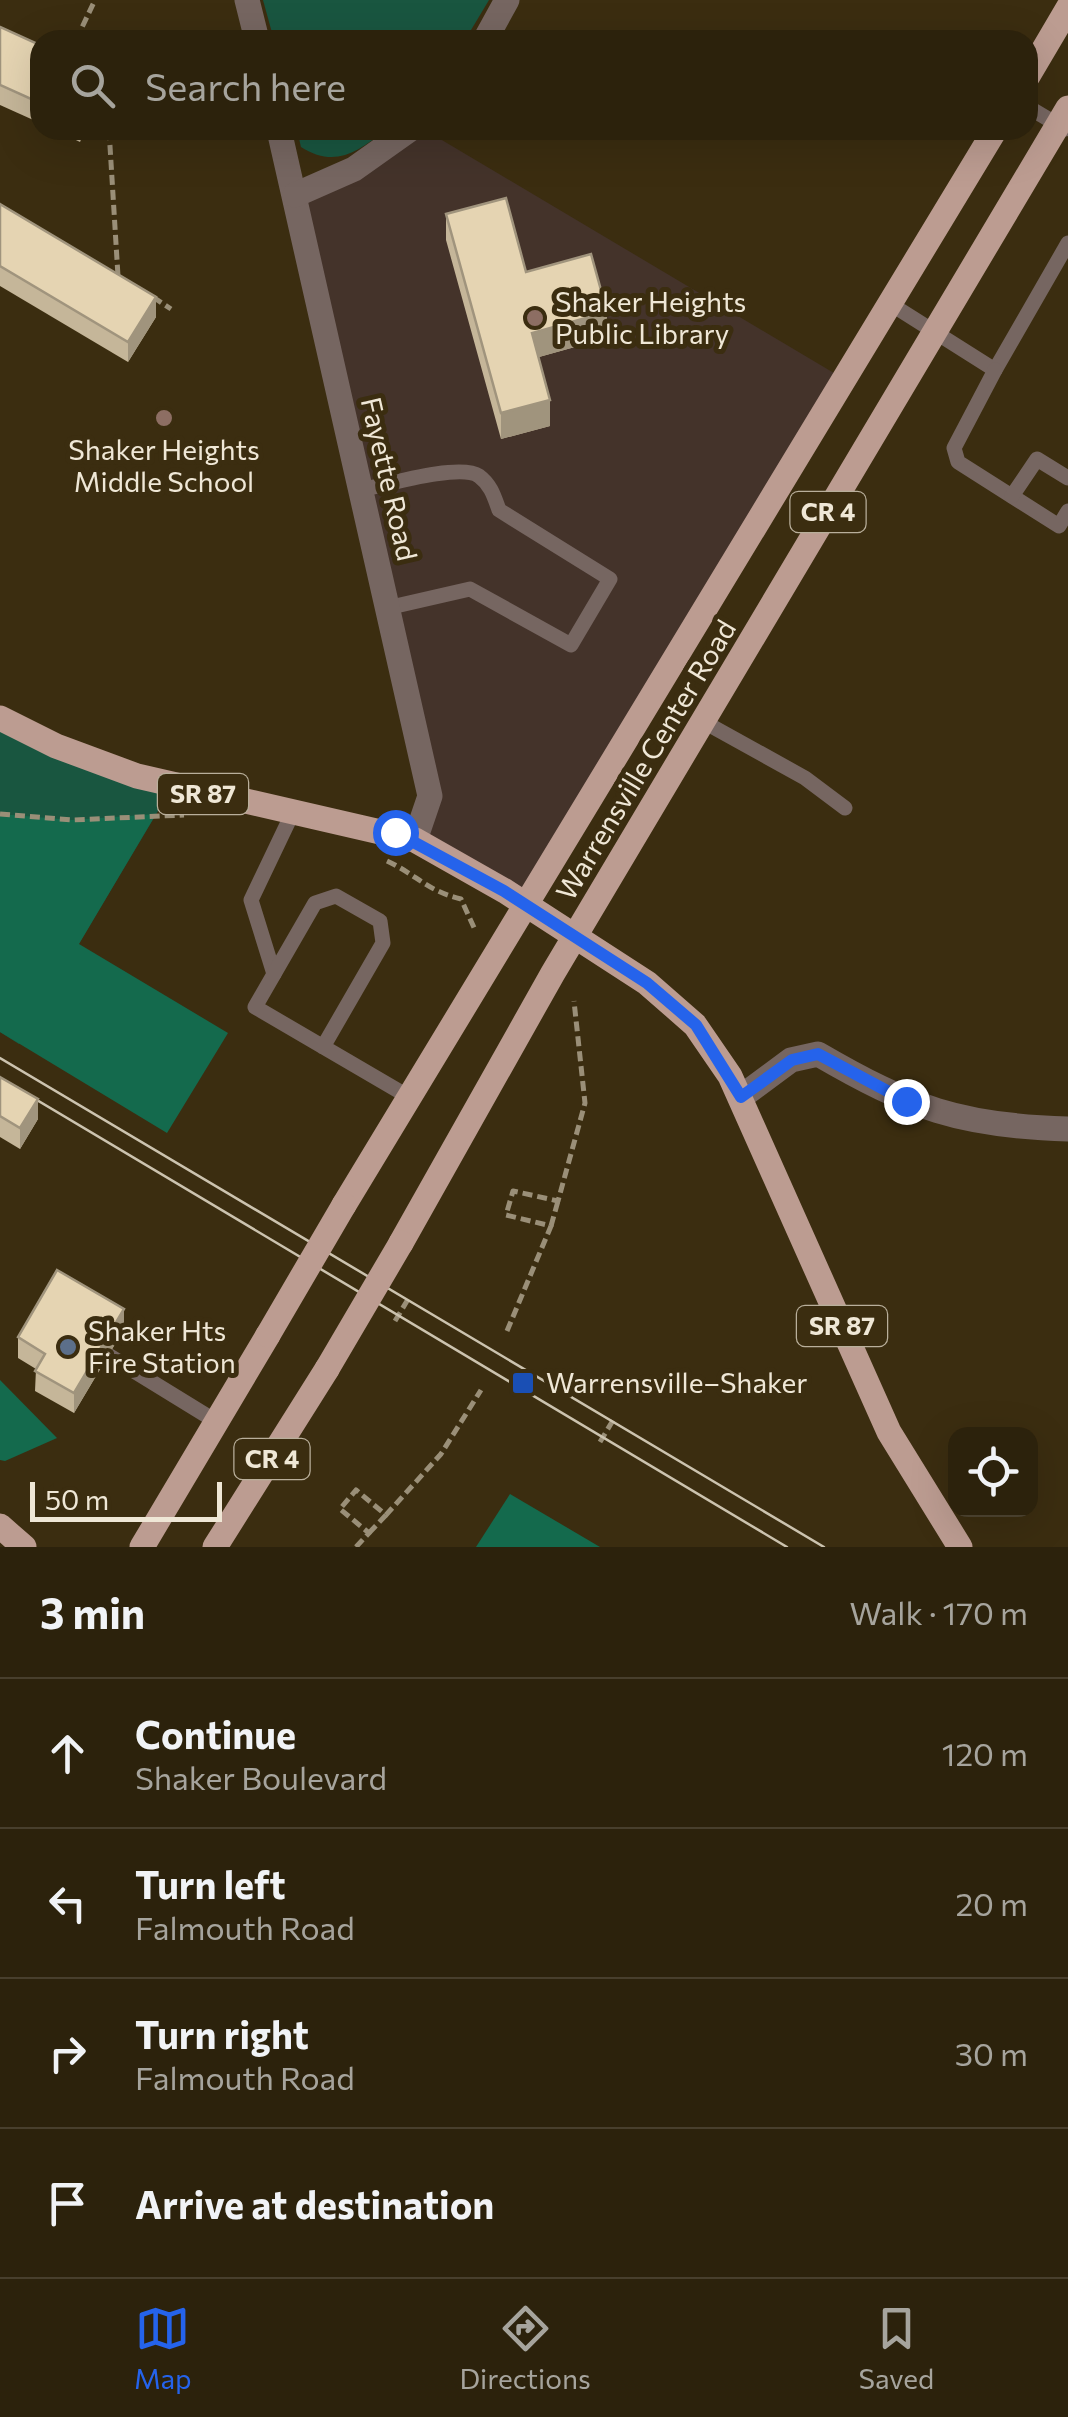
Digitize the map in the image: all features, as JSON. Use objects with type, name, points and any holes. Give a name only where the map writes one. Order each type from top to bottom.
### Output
[{"type":"main road","points":[[1038,59],[1068,8]]},
{"type":"main road","name":"Warrensville Center Road","points":[[215,1547],[327,1369],[576,936],[1065,121]]},
{"type":"main road","name":"Warrensville Center Road","points":[[142,1547],[409,1097],[989,140]]},
{"type":"main road","name":"SR 87","points":[[0,718],[56,746],[138,776],[415,840],[576,936],[674,1004],[714,1050],[741,1097],[889,1432],[925,1497],[960,1547]]},
{"type":"main road","points":[[0,1526],[24,1547]]},
{"type":"street","points":[[247,0],[254,30]]},
{"type":"street","points":[[491,30],[508,0]]},
{"type":"street","name":"Fayette Road","points":[[281,140],[430,796],[415,840]]},
{"type":"street","points":[[295,195],[354,169],[395,140]]},
{"type":"street","points":[[741,1097],[792,1060],[818,1054],[876,1088],[935,1111],[1000,1128],[1068,1129]]},
{"type":"lane","points":[[1038,110],[1065,121]]},
{"type":"lane","points":[[1068,243],[954,448],[958,462],[1059,526],[1068,511]]},
{"type":"lane","points":[[889,303],[995,370]]},
{"type":"lane","points":[[1012,496],[1036,459],[1068,478]]},
{"type":"lane","points":[[361,490],[460,470],[476,474],[492,488],[499,510],[610,579],[571,645],[470,589],[387,608]]},
{"type":"lane","points":[[704,722],[805,778],[845,808]]},
{"type":"lane","points":[[274,974],[251,900],[292,812]]},
{"type":"lane","points":[[323,1047],[383,943],[380,921],[336,896],[326,896],[316,903],[255,1007],[323,1047],[409,1097]]},
{"type":"lane","points":[[108,1355],[217,1422]]},
{"type":"path","points":[[81,30],[95,0]]},
{"type":"path","points":[[109,140],[116,275]]},
{"type":"path","points":[[100,265],[130,283]]},
{"type":"path","points":[[144,292],[172,309]]},
{"type":"path","points":[[0,814],[72,820],[192,814]]},
{"type":"path","points":[[380,858],[410,871],[423,888],[460,899],[471,912],[476,932]]},
{"type":"path","points":[[507,1332],[551,1226],[585,1094],[574,1001]]},
{"type":"path","points":[[551,1226],[506,1216],[513,1192],[558,1201]]},
{"type":"path","points":[[395,1320],[410,1296]]},
{"type":"path","points":[[356,1547],[441,1454],[481,1390]]},
{"type":"path","points":[[600,1442],[615,1418]]},
{"type":"path","points":[[368,1533],[340,1509],[356,1490],[386,1515]]},
{"type":"shaded area","points":[[391,140],[442,140],[844,379],[527,905],[415,840],[427,811],[295,195]]},
{"type":"green space","points":[[263,0],[489,0],[471,30],[271,30]]},
{"type":"green space","points":[[299,140],[372,140],[335,157],[301,147]]},
{"type":"green space","points":[[0,718],[173,786],[19,1044],[0,1032]]},
{"type":"green space","points":[[0,814],[72,820],[156,814],[79,944],[228,1033],[167,1133],[0,1032]]},
{"type":"green space","points":[[0,1380],[57,1438],[0,1460]]},
{"type":"green space","points":[[510,1494],[600,1547],[476,1547]]},
{"type":"building","points":[[0,27],[30,40],[30,98],[0,85]]},
{"type":"building","name":"Shaker Heights Public Library","points":[[506,198],[526,272],[591,254],[607,312],[532,333],[550,400],[501,413],[446,214]]},
{"type":"building","name":"Shaker Heights Middle School","points":[[0,204],[156,297],[128,342],[0,266]]},
{"type":"building","points":[[0,1077],[38,1099],[20,1128],[0,1116]]},
{"type":"building","name":"Shaker Hts Fire Station","points":[[57,1270],[124,1309],[74,1393],[35,1371],[45,1354],[18,1337]]},
{"type":"tram line","points":[[0,1058],[824,1547]]},
{"type":"tram line","points":[[0,1078],[787,1547]]},
{"type":"place","name":"Shaker Heights Public Library","points":[[535,318]]},
{"type":"place","name":"Shaker Heights Middle School","points":[[164,418]]},
{"type":"place","name":"Shaker Hts Fire Station","points":[[68,1347]]},
{"type":"place","name":"Warrensville–Shaker","points":[[523,1383]]},
{"type":"route","points":[[395,832],[504,891],[647,983],[696,1025],[741,1097],[792,1060],[818,1054],[906,1101]]}]
